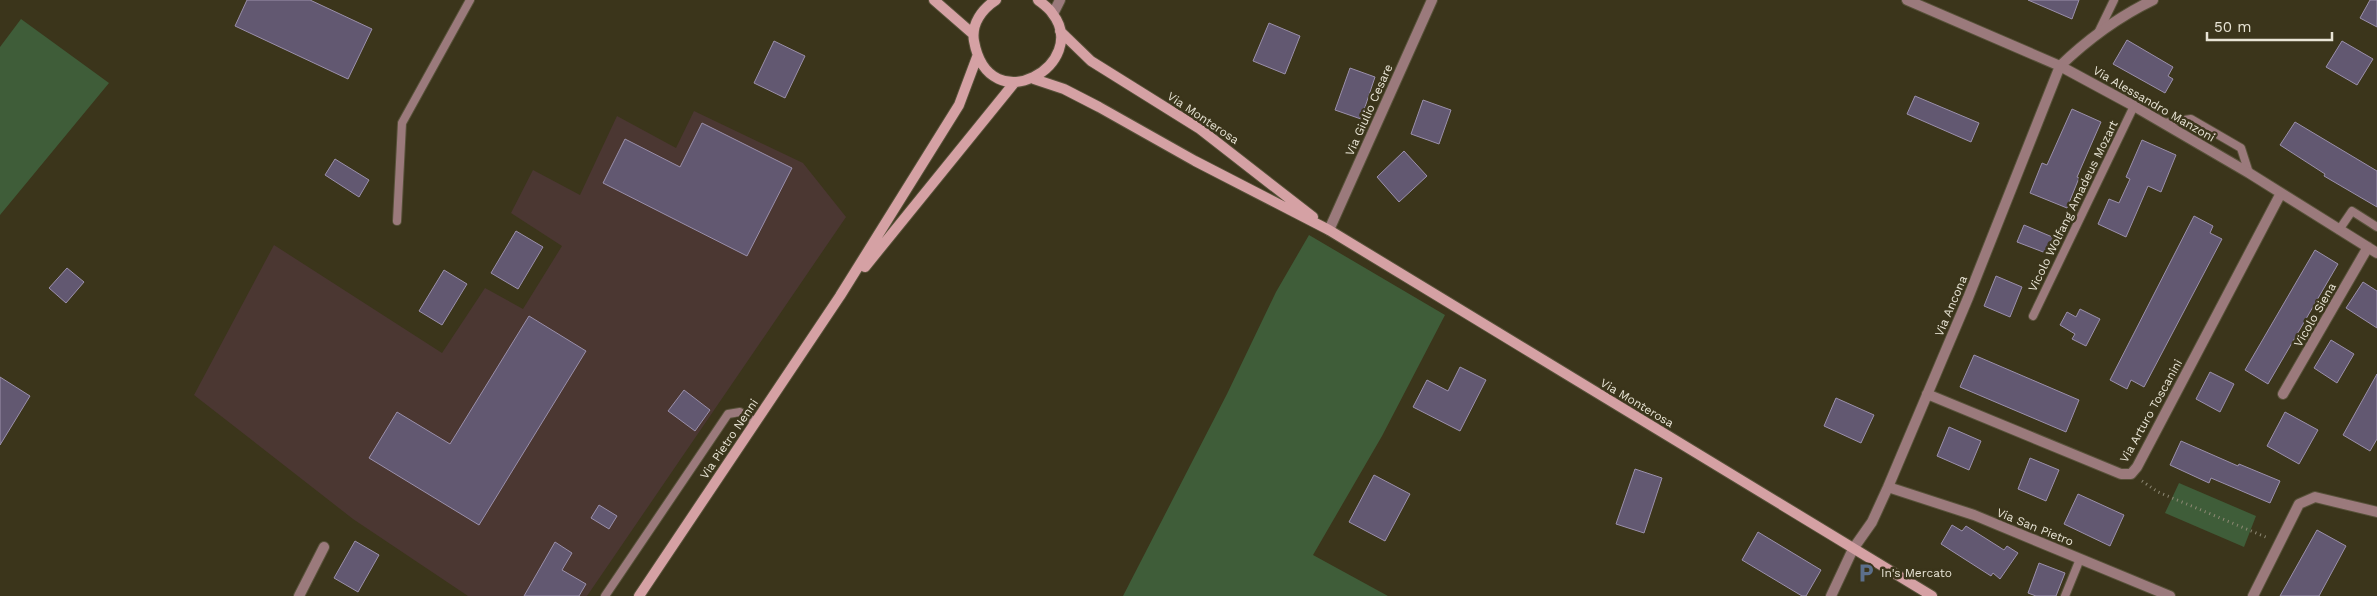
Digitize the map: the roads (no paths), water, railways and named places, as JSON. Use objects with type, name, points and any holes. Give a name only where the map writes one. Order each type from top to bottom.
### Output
[{"type":"main road","points":[[934,0],[973,34]]},
{"type":"main road","points":[[996,0],[988,5],[977,19],[973,34],[977,57],[986,70],[1000,79],[1015,82],[1034,78],[1051,66],[1060,48],[1060,31],[1053,14],[1038,0]]},
{"type":"main road","name":"Via Monterosa","points":[[1060,31],[1090,61],[1200,129],[1330,230]]},
{"type":"main road","name":"Via Pietro Nenni","points":[[639,596],[840,296],[959,105],[977,57]]},
{"type":"main road","name":"Via Monterosa","points":[[1034,78],[1064,89],[1195,161],[1330,230],[1853,550],[1932,596]]},
{"type":"main road","name":"Via Pietro Nenni","points":[[840,296],[1015,82]]},
{"type":"street","points":[[1053,14],[1060,0]]},
{"type":"street","name":"Via Giulio Cesare","points":[[1330,230],[1432,0]]},
{"type":"street","name":"Via Alessandro Manzoni","points":[[1906,0],[2060,66],[2134,106],[2249,173],[2377,253]]},
{"type":"street","points":[[2060,66],[2099,31],[2153,0]]},
{"type":"street","name":"Via Ancona","points":[[1831,596],[1853,550],[1872,522],[1888,487],[1968,298],[2060,66]]},
{"type":"street","name":"Via Arturo Toscanini","points":[[1927,394],[2120,474],[2131,474],[2137,467],[2281,193]]},
{"type":"street","name":"Vicolo Siena","points":[[2283,394],[2368,248]]},
{"type":"street","name":"Via San Pietro","points":[[1888,487],[1974,515],[2170,596]]},
{"type":"street","points":[[2253,596],[2299,504],[2315,498],[2377,512]]},
{"type":"street","points":[[299,596],[324,547]]},
{"type":"lane","points":[[397,221],[402,122],[470,0]]},
{"type":"lane","points":[[2099,31],[2114,0]]},
{"type":"lane","name":"Vicolo Wolfang Amadeus Mozart","points":[[2033,316],[2134,106]]},
{"type":"lane","points":[[2164,123],[2190,119],[2241,148],[2249,173]]},
{"type":"lane","points":[[2339,230],[2352,211],[2377,227]]},
{"type":"lane","points":[[604,596],[728,414],[740,412],[755,422]]},
{"type":"lane","points":[[2064,596],[2080,559]]},
{"type":"place","name":"In's Mercato","points":[[1866,573]]}]
